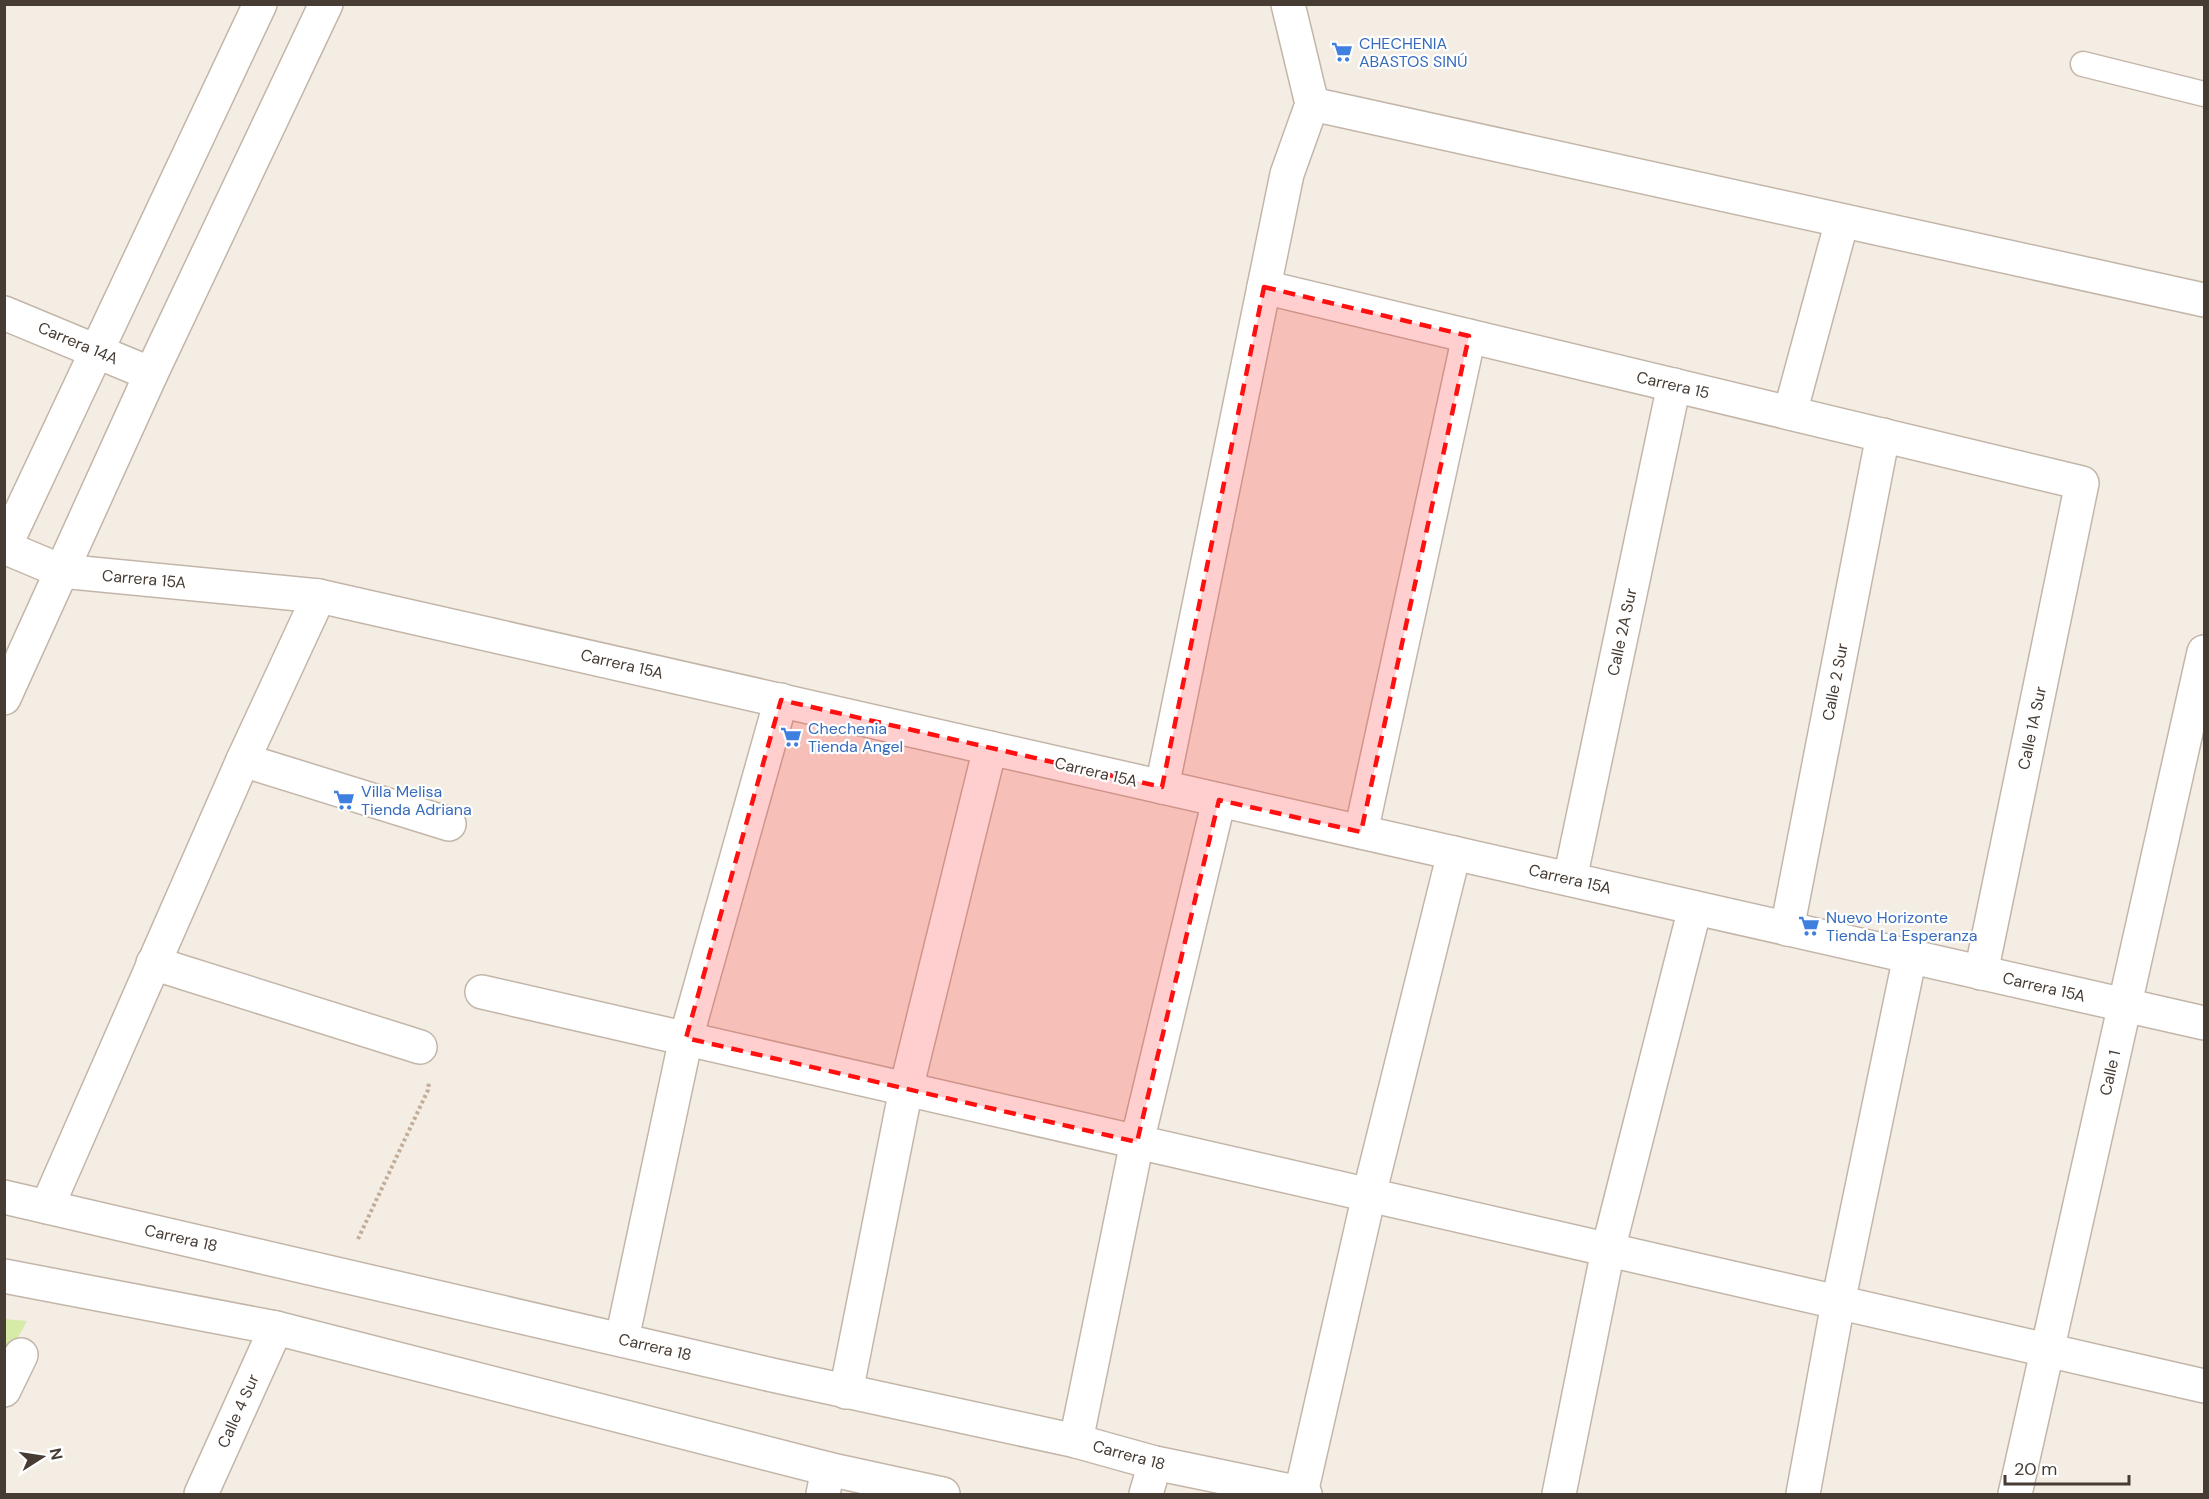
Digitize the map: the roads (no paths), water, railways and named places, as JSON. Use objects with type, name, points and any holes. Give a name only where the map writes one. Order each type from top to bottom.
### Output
[{"type":"street","points":[[61,571],[5,547],[260,4]]},
{"type":"street","points":[[1162,787],[1287,174],[1312,104],[1288,4]]},
{"type":"street","points":[[4,698],[322,6]]},
{"type":"street","points":[[1312,104],[2205,300]]},
{"type":"street","points":[[1790,413],[1842,220]]},
{"type":"street","name":"Carrera 15","points":[[1264,287],[2082,483]]},
{"type":"street","name":"Carrera 14A","points":[[4,313],[152,374]]},
{"type":"street","points":[[1361,832],[1469,336]]},
{"type":"street","name":"Calle 2A Sur","points":[[1570,879],[1674,385]]},
{"type":"street","name":"Calle 2 Sur","points":[[1787,929],[1883,435]]},
{"type":"street","name":"Calle 1A Sur","points":[[1981,973],[2082,483]]},
{"type":"street","name":"Carrera 15A","points":[[61,571],[319,596],[2126,1005]]},
{"type":"street","points":[[47,1207],[243,760],[319,596]]},
{"type":"street","name":"Calle 1","points":[[2015,1494],[2205,652]]},
{"type":"street","points":[[622,1339],[686,1038],[782,700]]},
{"type":"street","points":[[846,1392],[906,1089],[990,748]]},
{"type":"street","points":[[243,760],[449,825]]},
{"type":"street","points":[[1076,1441],[1137,1142],[1219,800]]},
{"type":"street","points":[[1303,1494],[1370,1195],[1454,853]]},
{"type":"street","points":[[1559,1494],[1608,1250],[1695,908]]},
{"type":"street","points":[[1803,1494],[1838,1303],[1910,956]]},
{"type":"street","points":[[153,963],[420,1047]]},
{"type":"street","points":[[482,992],[2205,1386]]},
{"type":"street","points":[[2126,1005],[2205,1023]]},
{"type":"street","name":"Carrera 18","points":[[4,1197],[846,1392],[1076,1441],[1155,1462],[1303,1494]]},
{"type":"street","points":[[4,1276],[276,1328],[825,1482],[943,1494]]},
{"type":"street","name":"Calle 4 Sur","points":[[201,1494],[276,1328]]},
{"type":"street","points":[[4,1390],[21,1355]]},
{"type":"street","points":[[1146,1494],[1155,1462]]},
{"type":"lane","points":[[2083,64],[2205,94]]},
{"type":"place","name":"CHECHENIA ABASTOS SINÚ","points":[[1342,52]]},
{"type":"place","name":"Chechenia Tienda Angel","points":[[791,737]]},
{"type":"place","name":"Villa Melisa Tienda Adriana","points":[[344,800]]},
{"type":"place","name":"Nuevo Horizonte Tienda La Esperanza","points":[[1809,926]]}]
